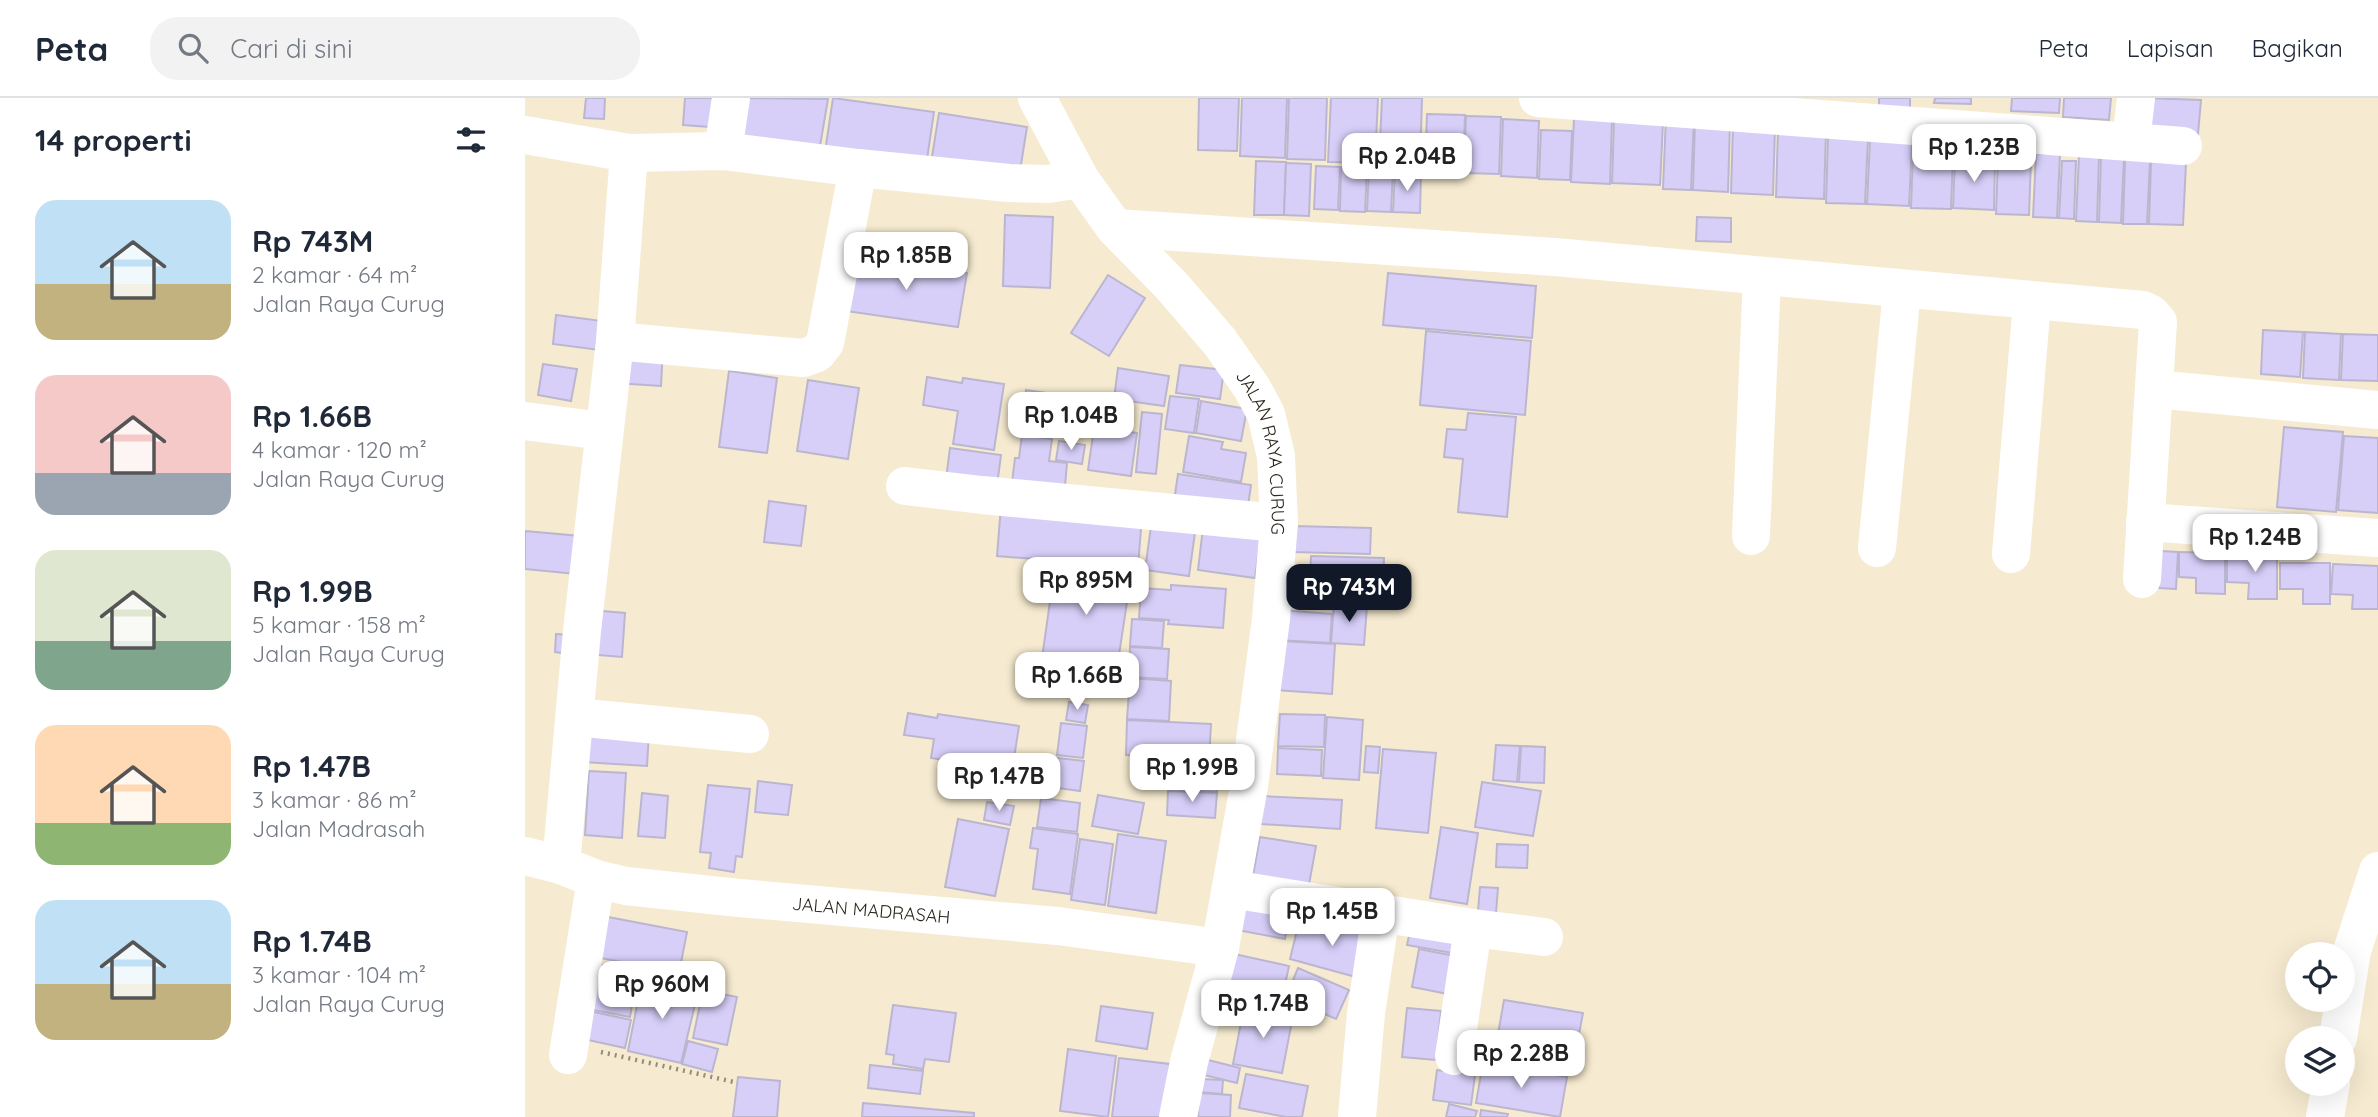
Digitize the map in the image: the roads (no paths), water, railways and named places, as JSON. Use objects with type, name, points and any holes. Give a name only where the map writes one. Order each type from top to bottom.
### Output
[{"type":"street","points":[[723,151],[731,98]]},
{"type":"street","name":"JALAN RAYA CURUG","points":[[1037,98],[1080,179],[1115,228],[1171,285],[1220,342],[1252,388],[1266,414],[1276,456],[1279,523],[1271,619],[1249,786],[1220,948],[1189,1062],[1178,1117]]},
{"type":"street","points":[[1538,98],[1991,115],[2131,141],[2183,146]]},
{"type":"street","points":[[2131,141],[2136,98]]},
{"type":"street","points":[[525,135],[629,153],[723,151],[1009,183],[1048,184],[1080,179]]},
{"type":"street","points":[[543,861],[575,717],[603,431],[615,341],[629,153]]},
{"type":"street","points":[[615,341],[803,358],[817,352],[825,343],[858,168]]},
{"type":"street","points":[[1115,228],[1555,257],[2143,310],[2158,322],[2142,579]]},
{"type":"street","points":[[1751,536],[1762,275]]},
{"type":"street","points":[[1877,548],[1902,290]]},
{"type":"street","points":[[2011,554],[2032,302]]},
{"type":"street","points":[[2154,389],[2378,410]]},
{"type":"street","points":[[525,421],[603,431]]},
{"type":"street","points":[[905,486],[1279,523]]},
{"type":"street","points":[[2145,522],[2378,538]]},
{"type":"street","points":[[575,717],[750,734]]},
{"type":"street","name":"JALAN MADRASAH","points":[[543,861],[626,886],[1058,926],[1220,948]]},
{"type":"street","points":[[2340,1026],[2352,951],[2378,871]]},
{"type":"street","points":[[568,1049],[596,879]]},
{"type":"street","points":[[1231,889],[1544,937]]},
{"type":"street","points":[[1357,1117],[1366,1013],[1381,913]]},
{"type":"street","points":[[1454,1056],[1473,928]]},
{"type":"street","points":[[2325,1117],[2329,1096]]}]
